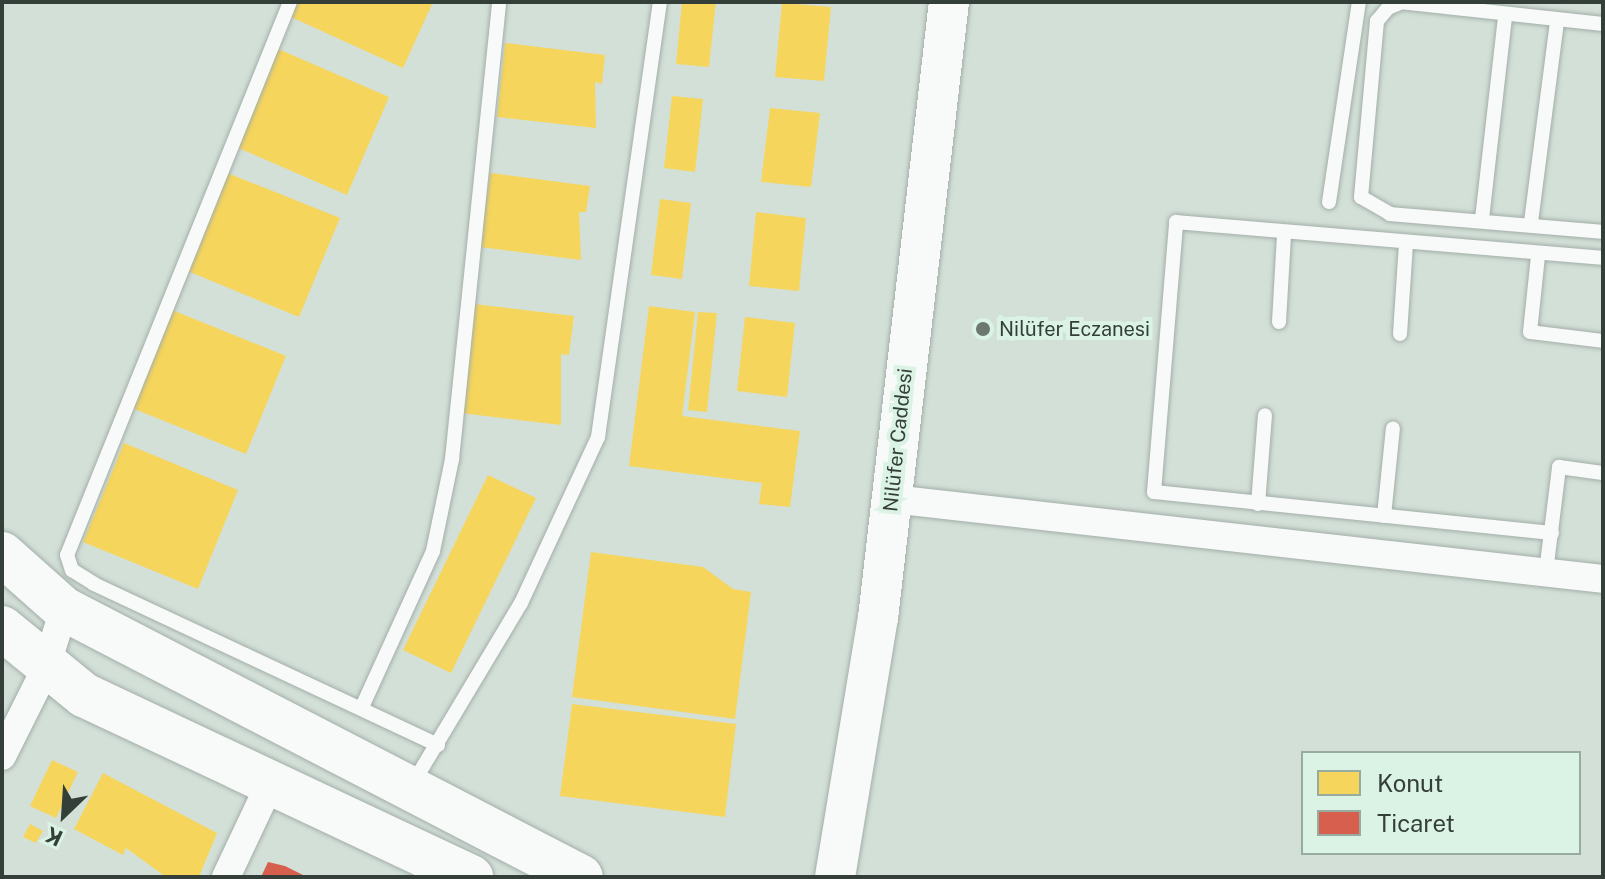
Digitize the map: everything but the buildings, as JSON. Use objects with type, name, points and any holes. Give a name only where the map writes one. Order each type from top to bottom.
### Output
[{"type":"main road","points":[[2,554],[64,609],[581,877]]},
{"type":"main road","points":[[2,628],[45,670],[471,877]]},
{"type":"street","name":"Nilüfer Caddesi","points":[[835,877],[892,499],[949,2]]},
{"type":"street","points":[[892,499],[1603,579]]},
{"type":"street","points":[[2,756],[45,670],[64,609]]},
{"type":"street","points":[[226,877],[271,782]]},
{"type":"lane","points":[[290,2],[67,555],[72,570],[94,584],[438,745]]},
{"type":"lane","points":[[362,707],[433,551],[452,459],[499,2]]},
{"type":"lane","points":[[409,788],[438,745],[521,603],[598,437],[660,2]]},
{"type":"lane","points":[[1329,202],[1358,3],[1343,2]]},
{"type":"lane","points":[[1603,24],[1557,23],[1402,2],[1377,21],[1361,197],[1390,214],[1531,222],[1603,232]]},
{"type":"lane","points":[[1482,219],[1505,16]]},
{"type":"lane","points":[[1531,222],[1557,23]]},
{"type":"lane","points":[[1552,533],[1154,492],[1176,222],[1284,236],[1538,256],[1603,258]]},
{"type":"lane","points":[[1279,322],[1284,236]]},
{"type":"lane","points":[[1400,334],[1406,244]]},
{"type":"lane","points":[[1538,256],[1530,332],[1603,341]]},
{"type":"lane","points":[[1258,504],[1265,415]]},
{"type":"lane","points":[[1384,516],[1393,428]]},
{"type":"lane","points":[[1546,572],[1559,467],[1603,473]]},
{"type":"place","name":"Nilüfer Eczanesi","points":[[983,329]]}]
